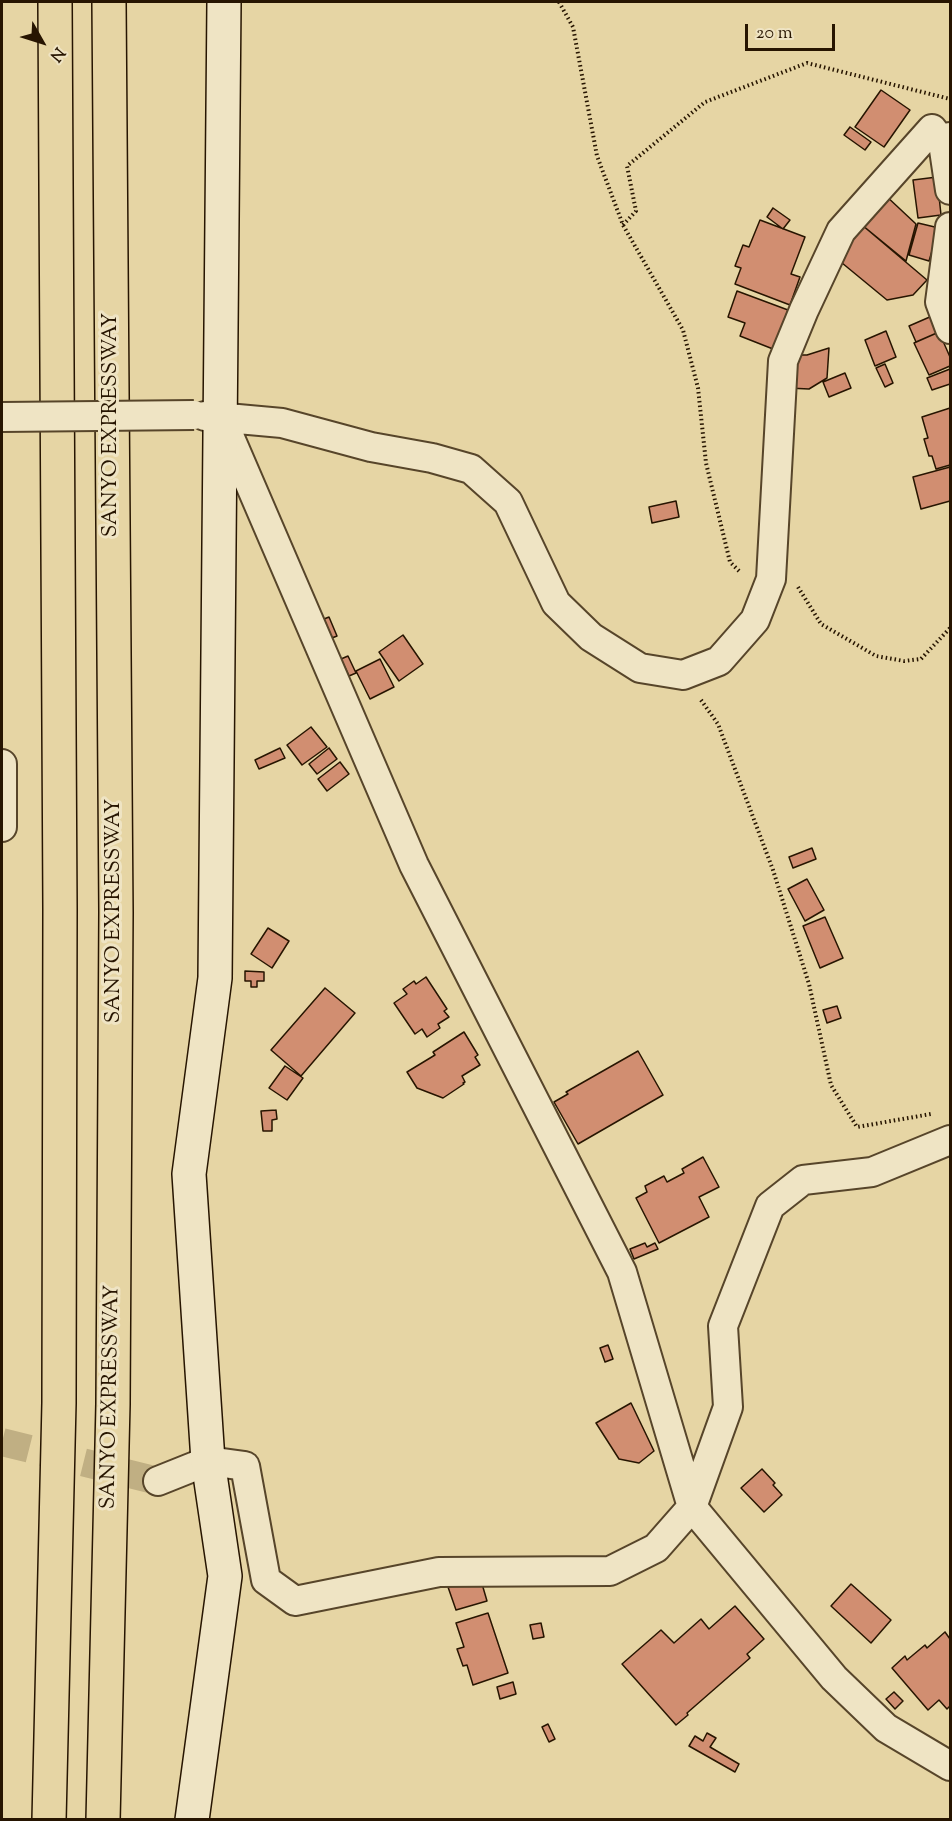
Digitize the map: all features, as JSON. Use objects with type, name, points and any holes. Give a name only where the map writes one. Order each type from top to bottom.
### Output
[{"type":"highway","points":[[49,1820],[60,1380],[55,2]]},
{"type":"highway","name":"SANYO EXPRESSWAY","points":[[104,1820],[113,1404],[116,935],[109,2]]},
{"type":"street","points":[[192,1820],[225,1576],[208,1461],[189,1174],[215,978],[208,416],[225,2]]},
{"type":"street","points":[[2,417],[208,416],[282,423],[371,447],[432,458],[471,469],[508,502],[556,603],[591,637],[640,668],[683,675],[719,661],[755,620],[771,579],[783,361],[841,231],[932,129],[947,140],[951,190]]},
{"type":"street","points":[[951,227],[940,302],[951,329]]},
{"type":"street","points":[[208,416],[414,865],[622,1272],[692,1507],[834,1677],[886,1728],[951,1766]]},
{"type":"street","points":[[2,764],[2,827]]},
{"type":"street","points":[[158,1481],[208,1461],[245,1466],[266,1580],[295,1601],[439,1572],[610,1571],[656,1548],[692,1507],[728,1407],[723,1326],[770,1206],[803,1180],[872,1172],[951,1140]]},
{"type":"path","points":[[559,2],[573,27],[597,156],[623,225],[683,330],[698,388],[705,463],[730,562],[754,586],[771,579],[800,588],[821,624],[876,656],[904,661],[921,659],[951,628]]},
{"type":"path","points":[[623,225],[636,211],[627,166],[705,102],[807,63],[951,99]]},
{"type":"path","points":[[683,675],[718,724],[773,870],[809,984],[831,1084],[857,1127],[939,1112]]},
{"type":"building","points":[[881,90],[910,110],[884,147],[855,127]]},
{"type":"building","points":[[850,127],[871,142],[865,150],[844,135]]},
{"type":"building","points":[[937,177],[941,215],[918,218],[913,180]]},
{"type":"building","points":[[884,194],[916,224],[906,261],[862,225]]},
{"type":"building","points":[[773,208],[790,220],[783,229],[767,217]]},
{"type":"building","points":[[760,220],[805,237],[791,274],[800,277],[790,305],[735,284],[741,268],[735,266],[743,245],[749,247]]},
{"type":"building","points":[[918,223],[939,228],[929,261],[909,255]]},
{"type":"building","points":[[862,225],[927,280],[913,295],[887,300],[836,258]]},
{"type":"building","points":[[737,291],[788,310],[773,349],[740,336],[745,323],[728,317]]},
{"type":"building","points":[[932,316],[939,332],[916,342],[909,326]]},
{"type":"building","points":[[886,331],[896,357],[875,366],[865,340]]},
{"type":"building","points":[[939,332],[950,357],[950,366],[929,375],[914,343]]},
{"type":"building","points":[[829,348],[827,378],[809,389],[788,388],[791,355],[807,355]]},
{"type":"building","points":[[885,364],[893,383],[885,387],[876,368]]},
{"type":"building","points":[[950,369],[950,384],[932,390],[927,378]]},
{"type":"building","points":[[845,373],[851,388],[829,397],[823,382]]},
{"type":"building","points":[[950,408],[950,465],[936,469],[924,439],[928,438],[922,417]]},
{"type":"building","points":[[950,467],[950,501],[921,509],[913,477]]},
{"type":"building","points":[[676,501],[679,517],[652,523],[649,507]]},
{"type":"building","points":[[329,617],[337,636],[332,638],[324,619]]},
{"type":"building","points":[[403,635],[423,664],[399,681],[379,652]]},
{"type":"building","points":[[348,656],[356,673],[349,676],[341,659]]},
{"type":"building","points":[[380,659],[394,687],[370,699],[356,671]]},
{"type":"building","points":[[311,727],[327,747],[302,765],[287,745]]},
{"type":"building","points":[[280,748],[285,758],[259,769],[255,760]]},
{"type":"building","points":[[329,748],[337,759],[317,774],[309,764]]},
{"type":"building","points":[[340,762],[349,774],[327,791],[318,779]]},
{"type":"building","points":[[812,848],[816,859],[793,868],[789,857]]},
{"type":"building","points":[[807,879],[824,910],[805,921],[788,889]]},
{"type":"building","points":[[825,917],[843,958],[820,968],[803,926]]},
{"type":"building","points":[[268,928],[289,941],[272,968],[251,954]]},
{"type":"building","points":[[245,971],[264,972],[264,981],[257,981],[257,987],[251,987],[251,981],[245,981]]},
{"type":"building","points":[[426,977],[447,1009],[444,1011],[449,1017],[438,1024],[440,1028],[427,1037],[422,1029],[415,1034],[394,1003],[407,994],[403,989],[414,981],[416,984]]},
{"type":"building","points":[[325,988],[355,1013],[301,1076],[271,1050]]},
{"type":"building","points":[[837,1006],[841,1018],[827,1023],[823,1010]]},
{"type":"building","points":[[464,1032],[478,1055],[475,1057],[480,1065],[462,1076],[464,1084],[443,1098],[417,1088],[407,1072],[435,1055],[433,1052]]},
{"type":"building","points":[[638,1051],[663,1095],[578,1144],[554,1102],[568,1094],[566,1092]]},
{"type":"building","points":[[285,1066],[303,1078],[287,1100],[269,1088]]},
{"type":"building","points":[[276,1110],[277,1119],[272,1120],[272,1131],[263,1131],[261,1111]]},
{"type":"building","points":[[703,1157],[719,1187],[699,1197],[709,1217],[659,1243],[636,1198],[647,1192],[645,1186],[664,1176],[667,1182],[684,1173],[682,1169]]},
{"type":"building","points":[[645,1243],[647,1247],[655,1243],[658,1249],[634,1259],[630,1249]]},
{"type":"building","points":[[608,1345],[613,1359],[605,1362],[600,1348]]},
{"type":"building","points":[[631,1403],[654,1451],[639,1463],[619,1459],[596,1423]]},
{"type":"building","points":[[762,1469],[782,1495],[764,1512],[741,1488]]},
{"type":"building","points":[[480,1577],[487,1601],[456,1610],[448,1587]]},
{"type":"building","points":[[851,1584],[891,1620],[871,1643],[831,1606]]},
{"type":"building","points":[[735,1606],[764,1639],[747,1654],[750,1658],[676,1725],[622,1664],[661,1630],[674,1643],[701,1619],[709,1629]]},
{"type":"building","points":[[488,1613],[508,1673],[473,1685],[467,1665],[463,1666],[457,1649],[464,1647],[456,1623]]},
{"type":"building","points":[[541,1623],[544,1637],[533,1639],[530,1625]]},
{"type":"building","points":[[945,1632],[950,1639],[950,1706],[947,1709],[939,1700],[928,1710],[892,1668],[905,1656],[907,1660],[925,1645],[927,1648]]},
{"type":"building","points":[[513,1682],[516,1694],[500,1699],[497,1687]]},
{"type":"building","points":[[894,1692],[903,1701],[895,1709],[886,1699]]},
{"type":"building","points":[[548,1724],[555,1739],[549,1742],[542,1727]]},
{"type":"building","points":[[707,1733],[716,1738],[710,1747],[739,1764],[735,1772],[689,1746],[695,1736],[703,1741]]},
{"type":"tunnel","points":[[2,1442],[158,1481]]}]
